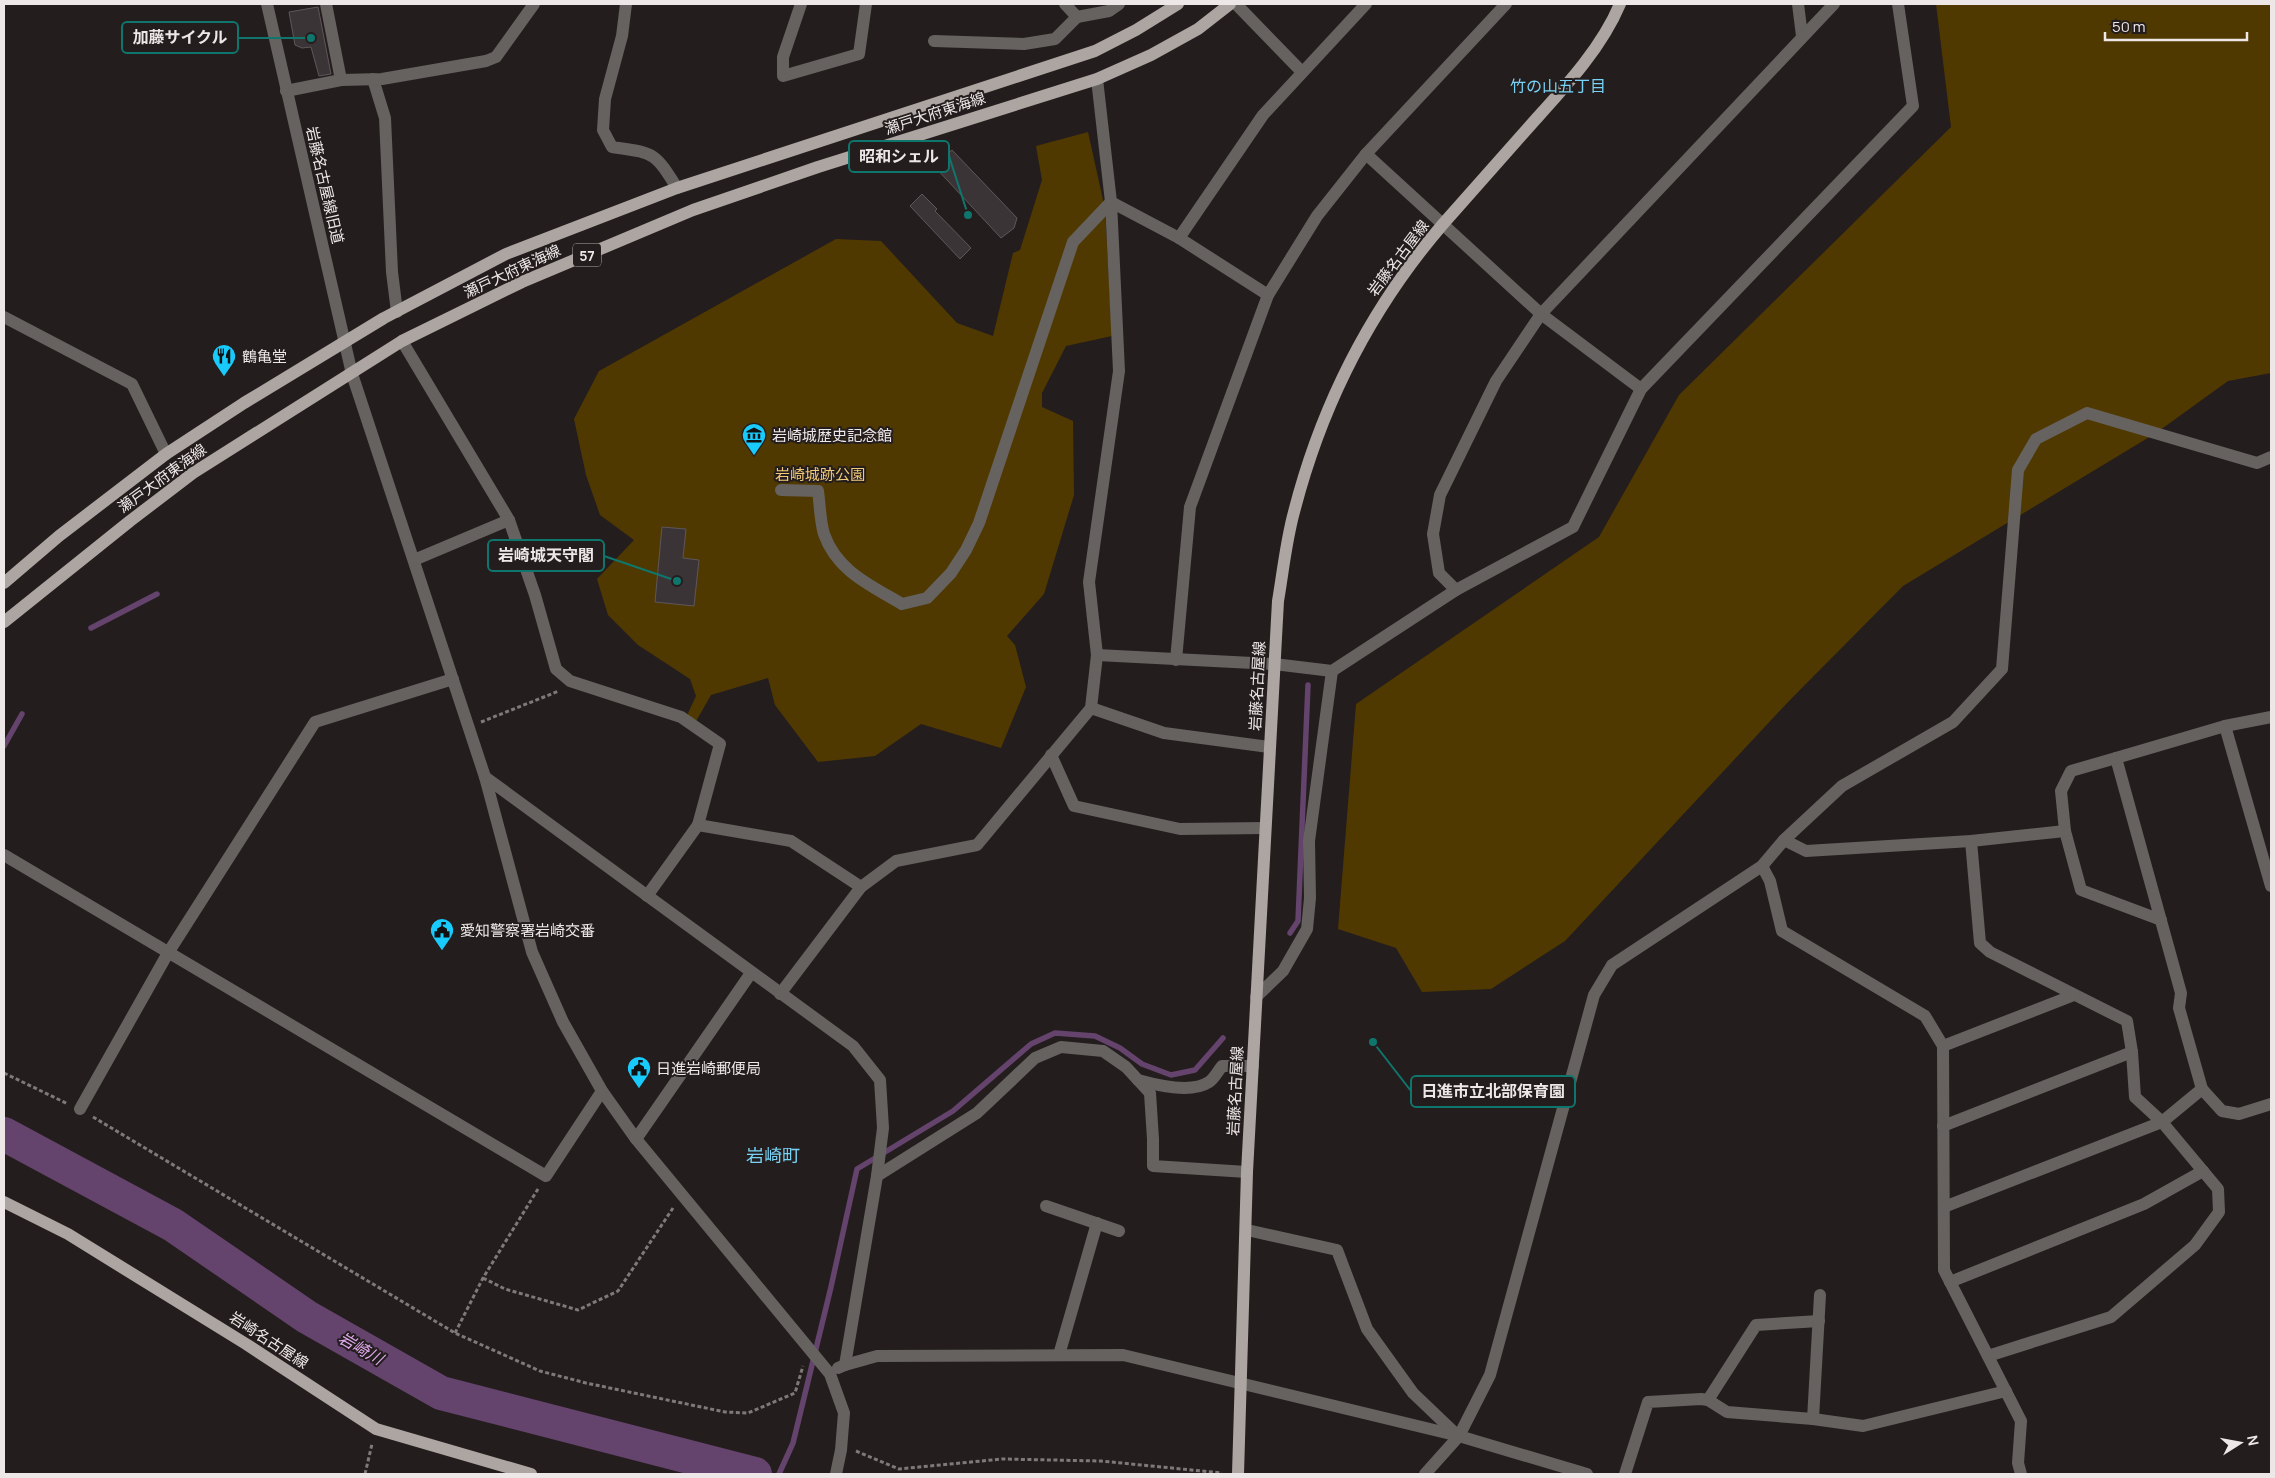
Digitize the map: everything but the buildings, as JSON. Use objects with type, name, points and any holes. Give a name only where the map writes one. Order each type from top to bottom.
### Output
[{"type":"main road","name":"瀬戸大府東海線","points":[[4,583],[59,536],[166,454],[244,403],[344,343],[397,312],[506,254],[677,188],[1095,51],[1136,30],[1178,4]]},
{"type":"main road","name":"瀬戸大府東海線","points":[[4,622],[193,473],[402,341],[522,282],[694,210],[818,168],[1096,79],[1151,55],[1198,29],[1230,4]]},
{"type":"main road","name":"岩藤名古屋線","points":[[1238,1474],[1247,1172],[1269,747],[1278,602],[1293,513],[1320,429],[1349,362],[1394,284],[1442,225],[1570,82],[1613,21],[1620,4]]},
{"type":"main road","name":"岩崎名古屋線","points":[[4,1202],[68,1234],[246,1344],[376,1429],[531,1474]]},
{"type":"street","name":"岩藤名古屋線旧道","points":[[267,4],[352,374],[485,777],[532,952],[563,1022],[602,1091],[636,1139],[827,1370]]},
{"type":"street","points":[[326,4],[341,80]]},
{"type":"street","points":[[286,91],[341,80],[373,79],[486,61],[496,57],[534,4]]},
{"type":"street","points":[[626,4],[622,36],[604,99],[603,130],[612,147],[647,152],[661,162],[677,188]]},
{"type":"street","points":[[801,4],[783,57],[783,76],[859,54],[866,4]]},
{"type":"street","points":[[1066,4],[1077,17]]},
{"type":"street","points":[[934,41],[1024,44],[1055,39],[1077,17],[1109,11],[1119,4]]},
{"type":"street","points":[[1236,4],[1302,72]]},
{"type":"street","points":[[1179,238],[1263,115],[1366,4]]},
{"type":"street","points":[[1176,660],[1190,507],[1268,295],[1317,216],[1366,154],[1506,4]]},
{"type":"street","points":[[1798,4],[1802,36]]},
{"type":"street","points":[[1456,590],[1439,573],[1433,534],[1440,495],[1496,381],[1541,314],[1834,4]]},
{"type":"street","points":[[1097,655],[1274,664],[1332,671],[1456,590],[1573,527],[1641,389],[1913,106],[1898,4]]},
{"type":"street","points":[[373,79],[385,118],[392,272],[397,312]]},
{"type":"street","points":[[780,994],[861,887],[896,861],[977,845],[1092,708],[1097,655],[1089,582],[1119,371],[1111,202],[1096,79]]},
{"type":"street","points":[[1366,154],[1541,314],[1641,389]]},
{"type":"street","points":[[1111,202],[1179,238],[1268,295]]},
{"type":"street","points":[[781,490],[818,491],[824,533],[839,563],[859,579],[902,604],[926,598],[951,573],[966,550],[978,522],[1073,242],[1111,202]]},
{"type":"street","points":[[4,317],[132,384],[166,454]]},
{"type":"street","points":[[402,341],[509,520],[535,595],[556,669],[570,681],[681,717],[720,744],[698,825],[647,896]]},
{"type":"street","points":[[1425,1474],[1459,1436],[1490,1375],[1594,994],[1612,965],[1762,866],[1784,840],[1842,786],[1953,722],[2002,669],[2018,470],[2036,439],[2087,413],[2257,463],[2271,457]]},
{"type":"street","points":[[414,560],[509,520]]},
{"type":"street","points":[[1256,997],[1283,971],[1307,929],[1310,898],[1309,841],[1332,671]]},
{"type":"street","points":[[80,1109],[168,953],[315,722],[454,679]]},
{"type":"street","points":[[1092,708],[1164,733],[1269,747]]},
{"type":"street","points":[[2161,920],[2081,890],[2065,831],[2061,791],[2071,771],[2225,726],[2271,716]]},
{"type":"street","points":[[2225,726],[2271,886]]},
{"type":"street","points":[[1052,755],[1074,806],[1180,829],[1265,828]]},
{"type":"street","points":[[2116,758],[2181,993],[2179,1008],[2202,1089],[2222,1111],[2239,1114],[2271,1104]]},
{"type":"street","points":[[485,777],[852,1046],[880,1080],[882,1128],[877,1170],[844,1365]]},
{"type":"street","points":[[698,825],[791,841],[861,887]]},
{"type":"street","points":[[1784,840],[1806,851],[1971,841],[2065,831]]},
{"type":"street","points":[[1971,841],[1980,943],[1990,952],[2127,1021],[2132,1052],[2135,1097],[2162,1122],[2218,1189],[2219,1212],[2195,1245],[2111,1317],[1988,1356]]},
{"type":"street","points":[[4,854],[546,1176],[602,1091]]},
{"type":"street","points":[[1762,866],[1770,882],[1782,931],[1925,1016],[1943,1046],[1944,1270],[2021,1421],[2018,1463],[2021,1474]]},
{"type":"street","points":[[636,1139],[751,973]]},
{"type":"street","points":[[1943,1046],[2074,995]]},
{"type":"street","points":[[877,1170],[977,1113],[1034,1058],[1061,1047],[1103,1051],[1126,1067],[1150,1093],[1153,1139],[1152,1166],[1247,1172]]},
{"type":"street","points":[[1943,1126],[2132,1052]]},
{"type":"street","points":[[1138,1080],[1162,1087],[1187,1088],[1209,1082],[1222,1066],[1252,1066]]},
{"type":"street","points":[[1944,1207],[2162,1122],[2202,1089]]},
{"type":"street","points":[[1950,1282],[2144,1204],[2203,1171]]},
{"type":"street","points":[[1046,1206],[1119,1231]]},
{"type":"street","points":[[1060,1355],[1097,1223]]},
{"type":"street","points":[[1246,1230],[1337,1250],[1367,1329],[1413,1393],[1459,1436]]},
{"type":"street","points":[[1814,1419],[1820,1295]]},
{"type":"street","points":[[1708,1400],[1756,1325],[1819,1321]]},
{"type":"street","points":[[836,1474],[842,1448],[844,1413],[827,1370],[877,1356],[1123,1355],[1459,1436],[1587,1474]]},
{"type":"street","points":[[1625,1474],[1648,1402],[1708,1400],[1727,1412],[1814,1419],[1863,1426],[2006,1391]]},
{"type":"path","points":[[469,726],[557,692],[570,681]]},
{"type":"path","points":[[4,1073],[80,1109],[455,1333],[540,1371],[586,1383],[715,1410],[748,1414],[795,1393],[810,1351]]},
{"type":"path","points":[[455,1333],[483,1278],[546,1176]]},
{"type":"path","points":[[483,1278],[505,1288],[578,1310],[618,1291],[682,1195]]},
{"type":"path","points":[[365,1474],[376,1429]]},
{"type":"path","points":[[842,1448],[899,1469],[1012,1459],[1101,1461],[1231,1474]]},
{"type":"green space","points":[[1936,4],[2271,4],[2271,373],[2228,381],[2156,433],[1903,586],[1788,702],[1565,941],[1491,989],[1422,992],[1396,948],[1338,929],[1356,704],[1599,537],[1679,395],[1951,127]]},
{"type":"green space","name":"岩崎城跡公園","points":[[1088,132],[1105,209],[1112,336],[1066,346],[1042,393],[1042,407],[1073,421],[1074,495],[1044,594],[1007,636],[1015,645],[1026,687],[1001,748],[921,724],[875,756],[818,762],[775,705],[768,678],[711,695],[695,723],[683,724],[696,696],[690,679],[638,645],[608,615],[597,579],[634,540],[600,515],[586,475],[574,419],[599,371],[836,239],[881,241],[957,323],[993,336],[1013,253],[1020,250],[1042,180],[1036,146]]},
{"type":"waterway","points":[[91,628],[157,594]]},
{"type":"waterway","points":[[1290,933],[1298,921],[1308,685]]},
{"type":"waterway","points":[[4,746],[22,714]]},
{"type":"waterway","points":[[779,1474],[793,1443],[831,1287],[857,1169],[953,1111],[1031,1044],[1055,1033],[1095,1036],[1120,1048],[1142,1064],[1171,1075],[1195,1070],[1223,1038]]},
{"type":"waterway","name":"岩崎川","points":[[4,1134],[173,1225],[307,1317],[441,1393],[755,1474]]},
{"type":"place","name":"加藤サイクル","points":[[311,38]]},
{"type":"place","name":"昭和シェル","points":[[968,215]]},
{"type":"place","name":"鶴亀堂","points":[[224,377]]},
{"type":"place","name":"岩崎城歴史記念館","points":[[754,456]]},
{"type":"place","name":"岩崎城天守閣","points":[[677,581]]},
{"type":"place","name":"愛知警察署岩崎交番","points":[[442,951]]},
{"type":"place","name":"日進市立北部保育園","points":[[1373,1042]]},
{"type":"place","name":"日進岩崎郵便局","points":[[639,1089]]},
{"type":"district","name":"竹の山五丁目","points":[[1558,86]]},
{"type":"district","name":"岩崎町","points":[[773,1155]]}]
